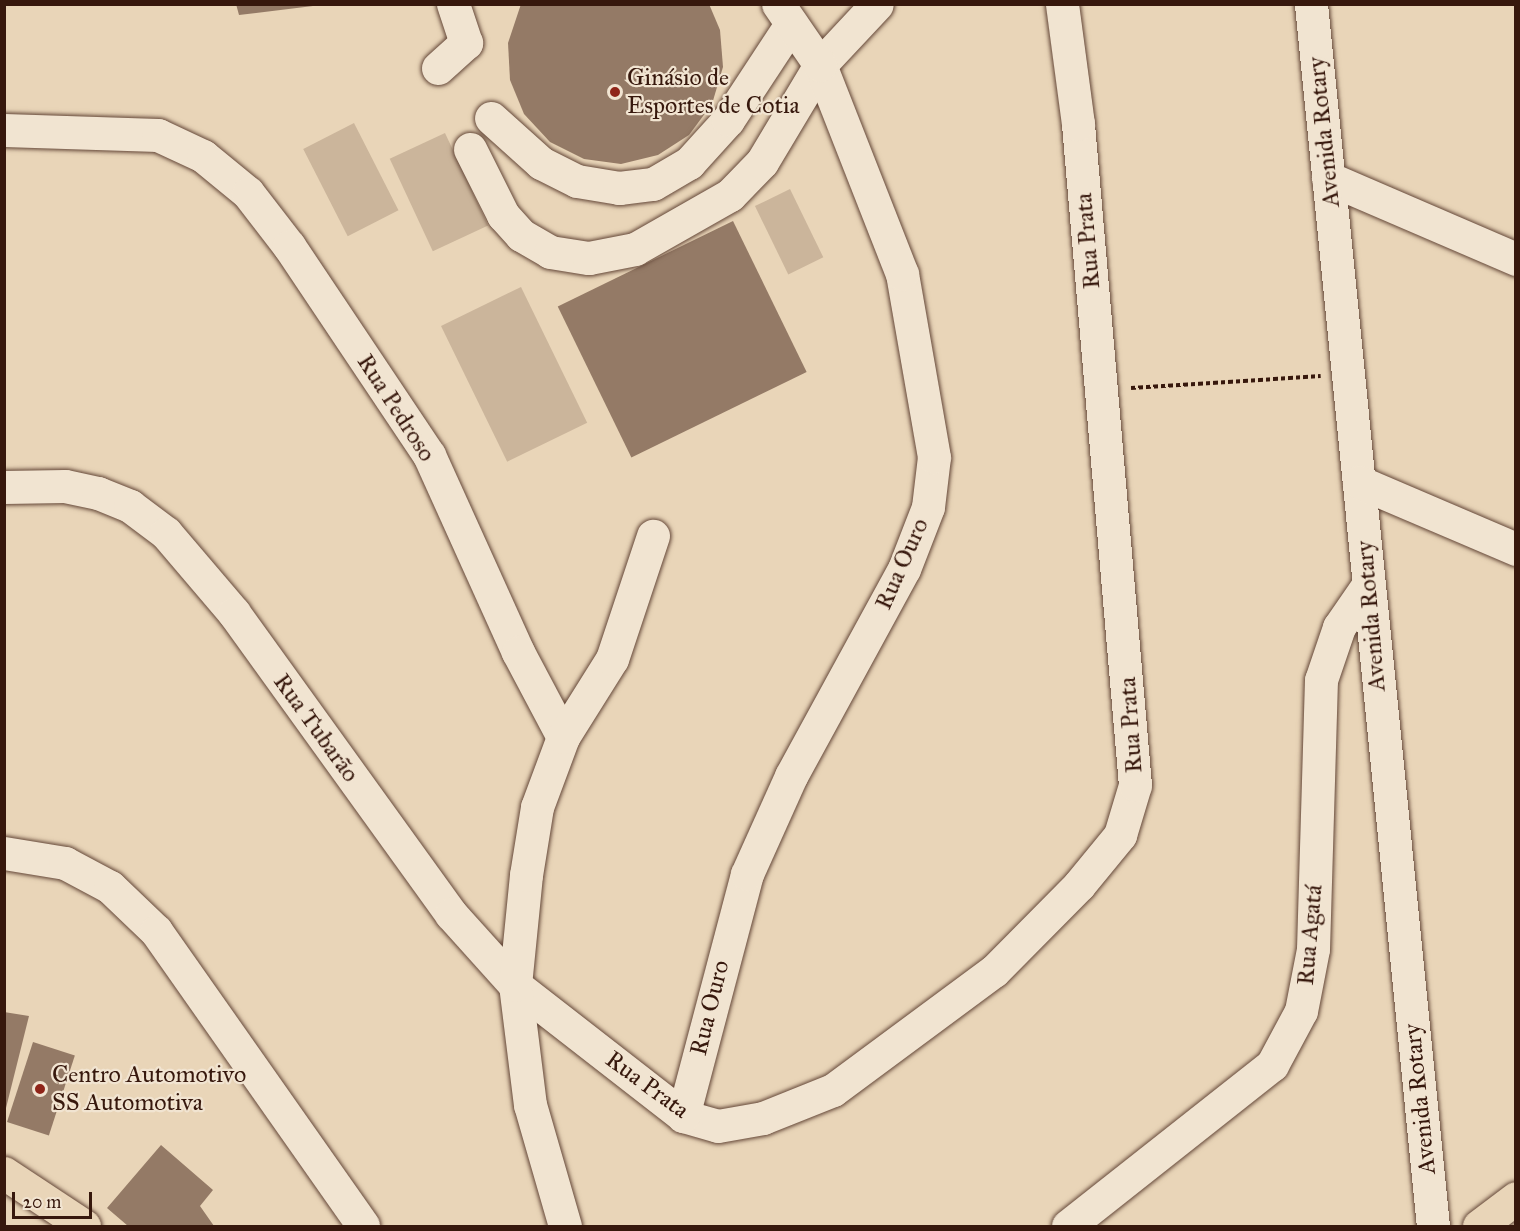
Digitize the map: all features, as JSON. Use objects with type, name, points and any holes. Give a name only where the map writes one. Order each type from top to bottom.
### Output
[{"type":"main road","points":[[4,1173],[84,1227]]},
{"type":"main road","points":[[1479,1227],[1515,1198]]},
{"type":"street","points":[[470,149],[503,214],[521,235],[550,252],[589,258],[635,249],[730,195],[762,162],[820,65],[877,4]]},
{"type":"street","name":"Rua Prata","points":[[515,985],[683,1116],[729,1124],[763,1118],[833,1090],[994,971],[1080,885],[1120,835],[1135,785],[1136,757],[1100,390],[1078,124],[1062,4]]},
{"type":"street","name":"Avenida Rotary","points":[[1311,4],[1328,178],[1351,374],[1368,585],[1433,1227]]},
{"type":"street","points":[[438,68],[466,43],[460,7]]},
{"type":"street","points":[[491,118],[541,163],[577,181],[619,189],[653,184],[689,163],[728,120],[784,14]]},
{"type":"street","name":"Rua Ouro","points":[[683,1116],[747,874],[791,776],[904,569],[928,507],[934,457],[921,360],[902,274],[820,65],[784,14]]},
{"type":"street","name":"Rua Pedroso","points":[[4,130],[158,135],[203,156],[248,193],[289,246],[429,455],[518,652],[563,737]]},
{"type":"street","points":[[1328,178],[1515,259]]},
{"type":"street","points":[[1359,482],[1515,549]]},
{"type":"street","name":"Rua Tubarão","points":[[4,487],[66,486],[99,493],[130,506],[166,533],[204,578],[451,914],[515,985]]},
{"type":"street","points":[[565,1227],[530,1104],[515,985],[537,807],[563,737],[612,659],[653,536]]},
{"type":"street","name":"Rua Agatá","points":[[1068,1227],[1272,1065],[1301,1011],[1313,949],[1321,680],[1339,627],[1368,585]]},
{"type":"street","points":[[4,853],[65,863],[110,887],[156,931],[363,1227]]},
{"type":"path","points":[[1100,390],[1351,374]]},
{"type":"shaded area","points":[[354,123],[398,210],[348,236],[303,149]]},
{"type":"shaded area","points":[[445,133],[488,225],[433,251],[390,159]]},
{"type":"shaded area","points":[[790,189],[823,257],[788,274],[755,206]]},
{"type":"shaded area","points":[[521,287],[587,423],[507,462],[441,326]]},
{"type":"building","points":[[236,4],[312,4],[313,6],[239,15]]},
{"type":"building","name":"Ginásio de Esportes de Cotia","points":[[521,4],[709,4],[720,30],[723,67],[712,104],[689,135],[658,155],[621,164],[584,159],[550,142],[524,114],[510,80],[508,43]]},
{"type":"building","points":[[733,221],[807,372],[631,457],[558,306]]},
{"type":"building","points":[[4,1012],[29,1016],[5,1112],[4,1112]]},
{"type":"building","name":"Centro Automotivo SS Automotiva","points":[[33,1042],[75,1056],[49,1135],[7,1122]]},
{"type":"building","points":[[161,1145],[213,1190],[200,1206],[214,1226],[128,1226],[107,1208]]},
{"type":"place","name":"Ginásio de Esportes de Cotia","points":[[615,92]]},
{"type":"place","name":"Centro Automotivo SS Automotiva","points":[[40,1089]]}]
